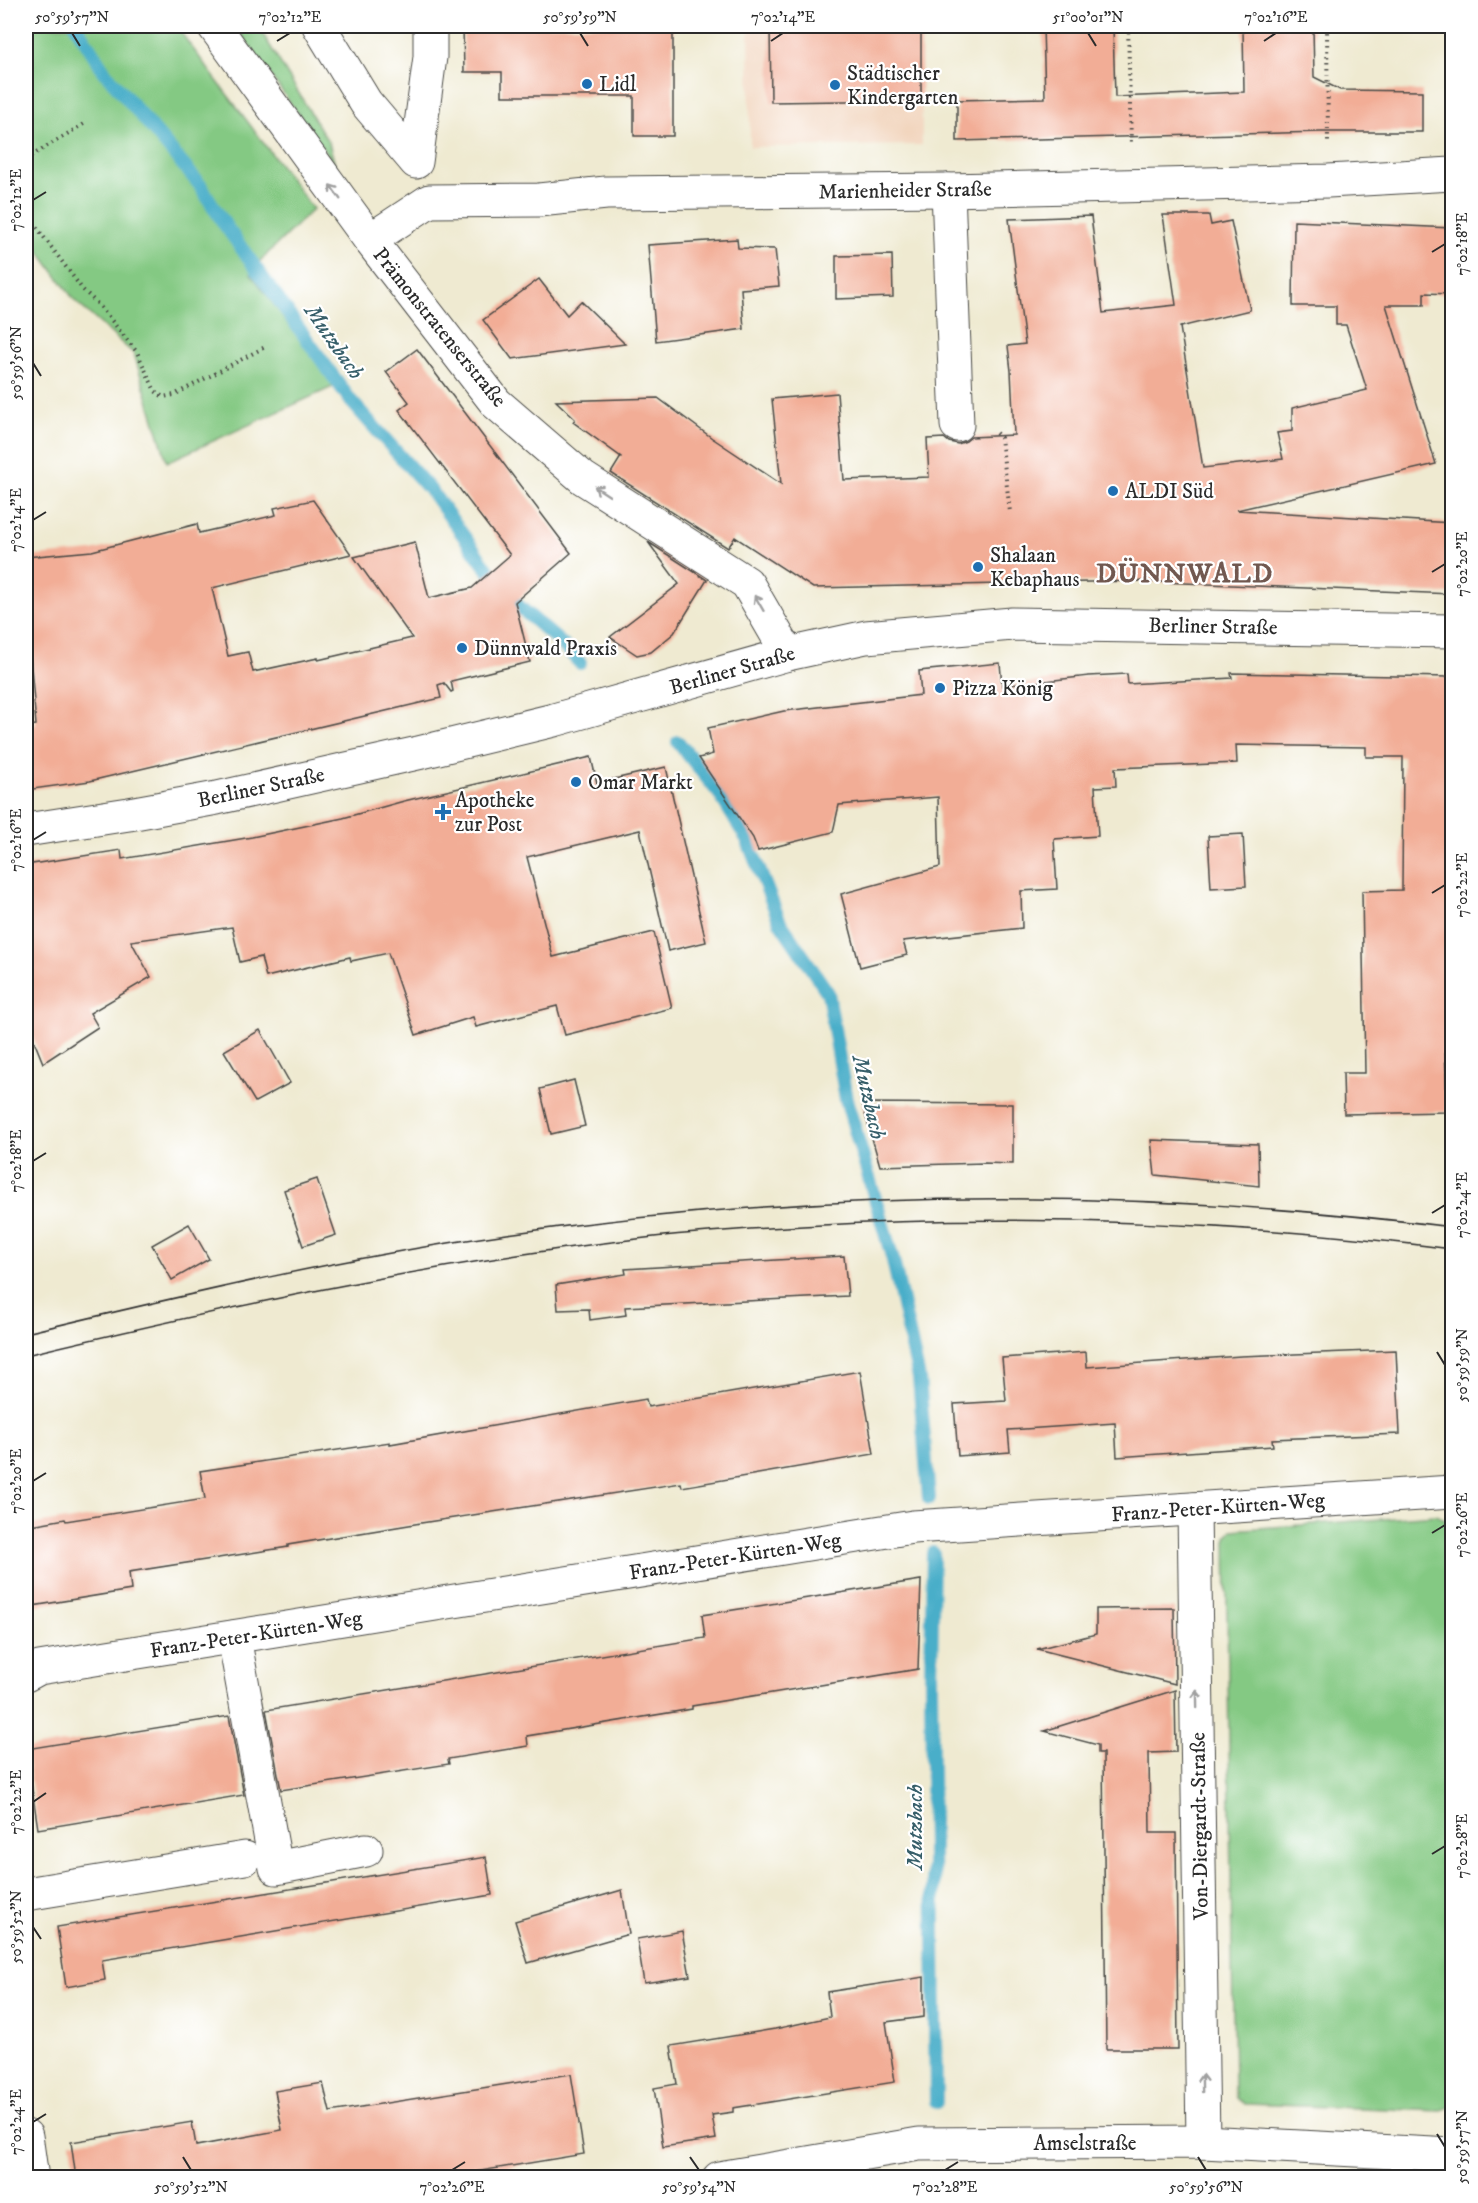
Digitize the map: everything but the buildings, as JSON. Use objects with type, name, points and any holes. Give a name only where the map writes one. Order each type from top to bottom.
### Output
[{"type":"street","name":"Prämonstratenserstraße","points":[[214,26],[370,240],[496,402],[583,478],[747,583],[788,654]]},
{"type":"street","points":[[319,26],[366,103],[416,162],[429,201],[370,240]]},
{"type":"street","points":[[416,162],[430,57],[430,26]]},
{"type":"street","name":"Marienheider Straße","points":[[429,201],[540,200],[606,193],[948,190],[1328,181],[1452,174]]},
{"type":"street","points":[[948,190],[957,425]]},
{"type":"street","name":"Berliner Straße","points":[[26,830],[217,798],[418,753],[554,720],[788,654],[866,637],[1012,624],[1452,631]]},
{"type":"street","name":"Franz-Peter-Kürten-Weg","points":[[26,1675],[39,1668],[913,1527],[1452,1492]]},
{"type":"street","name":"Von-Diergardt-Straße","points":[[1194,1509],[1203,2142]]},
{"type":"street","points":[[234,1637],[276,1868],[366,1850]]},
{"type":"street","points":[[26,1894],[245,1858]]},
{"type":"street","points":[[26,2136],[32,2178]]},
{"type":"street","name":"Amselstraße","points":[[719,2178],[919,2144],[1203,2142],[1452,2155]]},
{"type":"path","points":[[1128,26],[1131,186]]},
{"type":"path","points":[[1327,26],[1328,181]]},
{"type":"path","points":[[26,159],[87,122]]},
{"type":"path","points":[[26,213],[83,290],[99,305],[137,352],[155,391],[164,397],[174,395],[265,347]]},
{"type":"path","points":[[957,425],[987,424],[1001,438],[1010,512]]},
{"type":"shaded area","name":"Städtischer Kindergarten","points":[[749,26],[921,26],[922,145],[750,147]]},
{"type":"green space","points":[[26,26],[176,26],[313,209],[260,261],[251,274],[335,386],[167,462],[134,354],[75,301],[26,233]]},
{"type":"green space","points":[[235,26],[258,26],[329,143],[335,165]]},
{"type":"green space","points":[[1436,1515],[1452,1523],[1452,2106],[1442,2111],[1245,2104],[1236,2098],[1234,2088],[1226,1537],[1232,1530]]},
{"type":"waterway","name":"Mutzbach","points":[[76,26],[104,71],[200,185],[225,225],[351,401],[432,492],[506,595],[580,663]]},
{"type":"waterway","name":"Mutzbach","points":[[678,742],[719,793],[747,839],[780,922],[828,993],[846,1099],[893,1260],[919,1378],[929,1498]]},
{"type":"waterway","name":"Mutzbach","points":[[933,1553],[931,1683],[936,2102]]},
{"type":"tram line","points":[[26,1333],[265,1278],[446,1243],[625,1219],[743,1208],[980,1199],[1098,1200],[1216,1205],[1334,1214],[1452,1227]]},
{"type":"tram line","points":[[26,1355],[330,1288],[483,1260],[720,1231],[885,1222],[1047,1220],[1209,1226],[1452,1249]]},
{"type":"place","name":"Lidl","points":[[587,84]]},
{"type":"place","name":"Städtischer Kindergarten","points":[[835,85]]},
{"type":"place","name":"ALDI Süd","points":[[1113,491]]},
{"type":"place","name":"Shalaan Kebaphaus","points":[[978,567]]},
{"type":"place","name":"Dünnwald Praxis","points":[[462,648]]},
{"type":"place","name":"Pizza König","points":[[940,688]]},
{"type":"place","name":"Omar Markt","points":[[576,782]]},
{"type":"place","name":"Apotheke zur Post","points":[[443,812]]},
{"type":"district","name":"DÜNNWALD","points":[[1185,573]]}]
